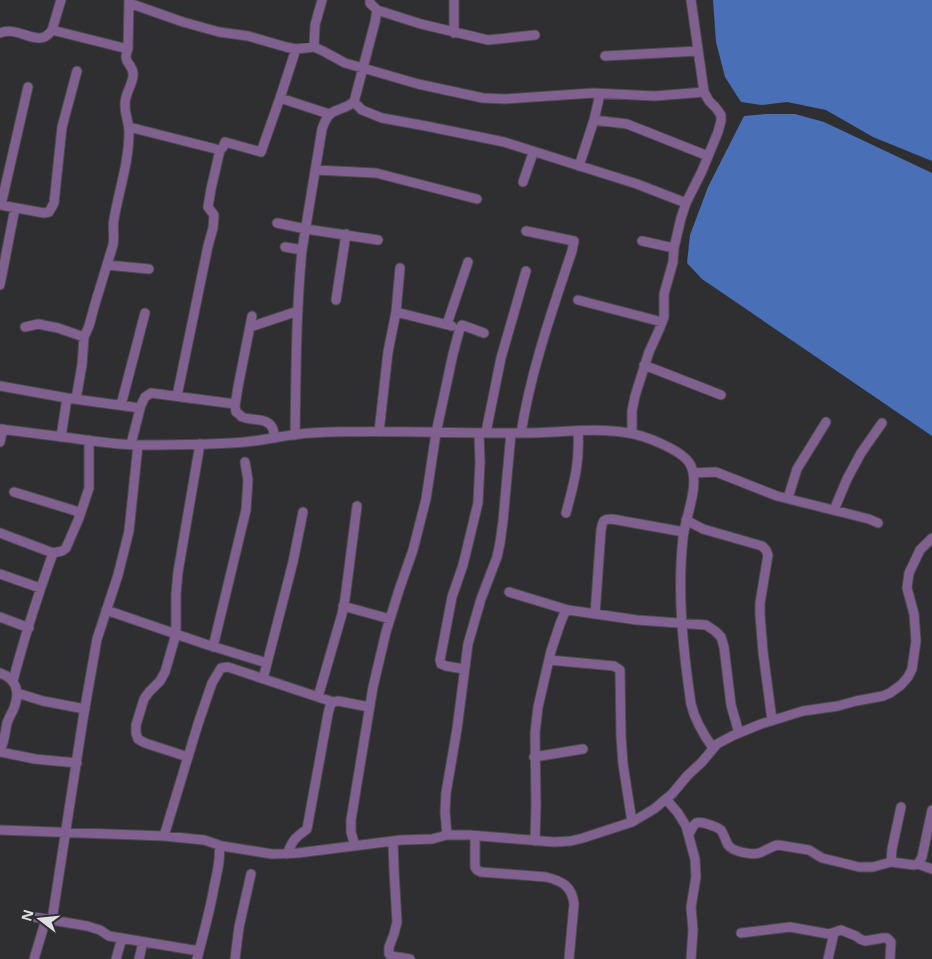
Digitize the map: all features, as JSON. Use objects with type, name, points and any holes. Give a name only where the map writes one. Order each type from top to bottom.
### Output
[{"type":"street","points":[[2,29],[44,38],[52,30],[61,0]]},
{"type":"street","points":[[314,47],[315,25],[322,0]]},
{"type":"street","points":[[370,0],[370,3],[377,10],[421,24],[488,40],[535,35]]},
{"type":"street","points":[[454,0],[454,32]]},
{"type":"street","points":[[632,433],[632,411],[635,396],[644,365],[664,317],[664,294],[673,262],[674,248],[681,218],[721,121],[721,116],[704,92],[691,0]]},
{"type":"street","points":[[61,436],[82,365],[84,337],[108,265],[114,238],[113,222],[126,157],[129,127],[125,106],[128,89],[134,74],[126,61],[128,49],[128,1],[183,22],[219,32],[248,36],[296,49],[314,47],[345,63],[454,93],[493,100],[570,94],[655,96],[704,92]]},
{"type":"street","points":[[295,435],[298,310],[302,250],[322,129],[329,114],[354,102],[377,10]]},
{"type":"street","points":[[52,30],[128,49]]},
{"type":"street","points":[[177,396],[213,228],[214,215],[208,207],[220,150],[225,142],[261,152],[296,49]]},
{"type":"street","points":[[605,56],[698,51]]},
{"type":"street","points":[[28,87],[0,205],[44,213],[49,212],[52,208],[56,189],[62,127],[77,71]]},
{"type":"street","points":[[579,166],[594,120],[600,94]]},
{"type":"street","points":[[280,98],[329,114]]},
{"type":"street","points":[[354,102],[362,110],[382,118],[504,142],[637,184],[686,204]]},
{"type":"street","points":[[594,120],[627,124],[708,156]]},
{"type":"street","points":[[129,127],[220,150]]},
{"type":"street","points":[[524,182],[533,152]]},
{"type":"street","points":[[316,170],[376,173],[477,199]]},
{"type":"street","points":[[0,286],[15,208]]},
{"type":"street","points":[[277,223],[378,240]]},
{"type":"street","points":[[521,433],[535,366],[574,241],[526,232]]},
{"type":"street","points":[[336,300],[346,234]]},
{"type":"street","points":[[642,241],[674,248]]},
{"type":"street","points":[[285,247],[302,250]]},
{"type":"street","points":[[447,324],[468,262]]},
{"type":"street","points":[[108,265],[149,269]]},
{"type":"street","points":[[379,432],[388,352],[396,312],[400,268]]},
{"type":"street","points":[[464,669],[446,666],[441,664],[440,660],[452,597],[463,564],[478,503],[483,433],[501,358],[526,271]]},
{"type":"street","points":[[578,300],[662,322]]},
{"type":"street","points":[[250,327],[298,310]]},
{"type":"street","points":[[396,312],[460,328],[462,325],[484,333]]},
{"type":"street","points":[[121,405],[145,313]]},
{"type":"street","points":[[252,316],[235,404],[236,412],[247,419],[266,422],[273,428],[275,438]]},
{"type":"street","points":[[25,327],[38,324],[58,328],[84,337]]},
{"type":"street","points":[[354,846],[351,820],[373,687],[390,619],[413,550],[426,499],[436,433],[450,364],[460,328]]},
{"type":"street","points":[[644,365],[721,396]]},
{"type":"street","points":[[0,386],[140,408]]},
{"type":"street","points":[[34,959],[49,920],[66,832],[97,639],[118,575],[129,531],[135,445],[140,408],[145,397],[151,393],[235,404]]},
{"type":"street","points":[[788,498],[797,469],[826,422]]},
{"type":"street","points":[[834,510],[857,460],[882,423]]},
{"type":"street","points":[[0,442],[2,429],[135,445],[246,442],[311,433],[610,431],[632,433],[669,447],[688,461],[693,473],[693,490],[684,532],[681,578],[682,624],[691,704],[702,732],[714,748]]},
{"type":"street","points":[[566,513],[578,461],[578,431]]},
{"type":"street","points":[[447,835],[446,792],[457,729],[468,644],[500,543],[512,433]]},
{"type":"street","points":[[0,533],[53,553],[66,548],[89,488],[90,440]]},
{"type":"street","points":[[188,757],[138,739],[136,725],[144,699],[160,681],[165,672],[176,634],[178,572],[200,444]]},
{"type":"street","points":[[213,647],[246,510],[248,480],[245,462]]},
{"type":"street","points":[[693,473],[716,472],[725,474],[765,492],[878,523]]},
{"type":"street","points":[[14,492],[76,511],[79,514],[79,518]]},
{"type":"street","points":[[318,697],[343,606],[357,506]]},
{"type":"street","points":[[263,679],[293,562],[303,512]]},
{"type":"street","points":[[596,614],[602,522],[606,519],[612,519],[684,532]]},
{"type":"street","points":[[686,520],[702,528],[762,546],[766,550],[768,555],[760,603],[760,615],[772,720]]},
{"type":"street","points":[[0,830],[164,836],[204,840],[219,845],[272,854],[287,854],[432,839],[447,835],[554,842],[571,841],[632,822],[672,794],[717,744],[772,720],[814,708],[838,706],[883,696],[895,690],[906,681],[914,663],[916,641],[914,614],[908,588],[909,573],[916,557],[924,545],[932,538]]},
{"type":"street","points":[[13,681],[40,588],[53,553]]},
{"type":"street","points":[[0,574],[40,588]]},
{"type":"street","points":[[509,592],[568,610],[637,620],[706,626],[716,631],[721,637],[724,647],[731,704],[739,733]]},
{"type":"street","points":[[343,606],[390,619]]},
{"type":"street","points":[[106,610],[213,647],[267,663]]},
{"type":"street","points":[[535,840],[534,757],[538,707],[560,624],[568,610]]},
{"type":"street","points":[[0,617],[29,628]]},
{"type":"street","points":[[549,660],[614,666],[620,670],[623,764],[632,822]]},
{"type":"street","points":[[164,836],[212,683],[221,668],[228,667],[333,702],[338,701],[369,707]]},
{"type":"street","points":[[0,673],[7,675],[13,681],[17,693],[0,751],[35,759],[76,763]]},
{"type":"street","points":[[17,693],[85,709]]},
{"type":"street","points":[[287,854],[292,841],[307,829],[328,714],[333,702]]},
{"type":"street","points":[[534,757],[583,749]]},
{"type":"street","points":[[666,799],[686,826],[695,859],[696,878],[691,907],[693,930],[692,959]]},
{"type":"street","points":[[891,862],[901,807]]},
{"type":"street","points":[[918,864],[922,857],[932,810]]},
{"type":"street","points":[[689,834],[693,826],[699,822],[722,830],[729,846],[736,851],[759,853],[778,844],[809,850],[822,858],[859,867],[873,867],[891,862],[918,864],[932,869]]},
{"type":"street","points":[[475,836],[475,866],[477,870],[481,872],[546,877],[566,884],[571,890],[574,904],[569,959]]},
{"type":"street","points":[[393,842],[397,922],[389,947],[389,954],[410,959]]},
{"type":"street","points":[[34,917],[87,926],[100,930],[109,936],[198,955],[209,916],[218,871],[219,845]]},
{"type":"street","points":[[235,959],[239,927],[251,874]]},
{"type":"street","points":[[741,933],[790,927],[829,934],[841,930],[864,941],[887,938],[891,942],[890,959]]},
{"type":"street","points":[[828,959],[834,933]]},
{"type":"street","points":[[116,959],[122,938]]},
{"type":"street","points":[[139,959],[143,942]]},
{"type":"water","points":[[713,0],[932,0],[932,161],[873,137],[826,110],[787,102],[762,105],[741,102],[725,77],[716,42]]},
{"type":"water","points":[[795,114],[824,122],[932,173],[932,436],[702,279],[687,263],[690,235],[708,187],[744,116]]}]
